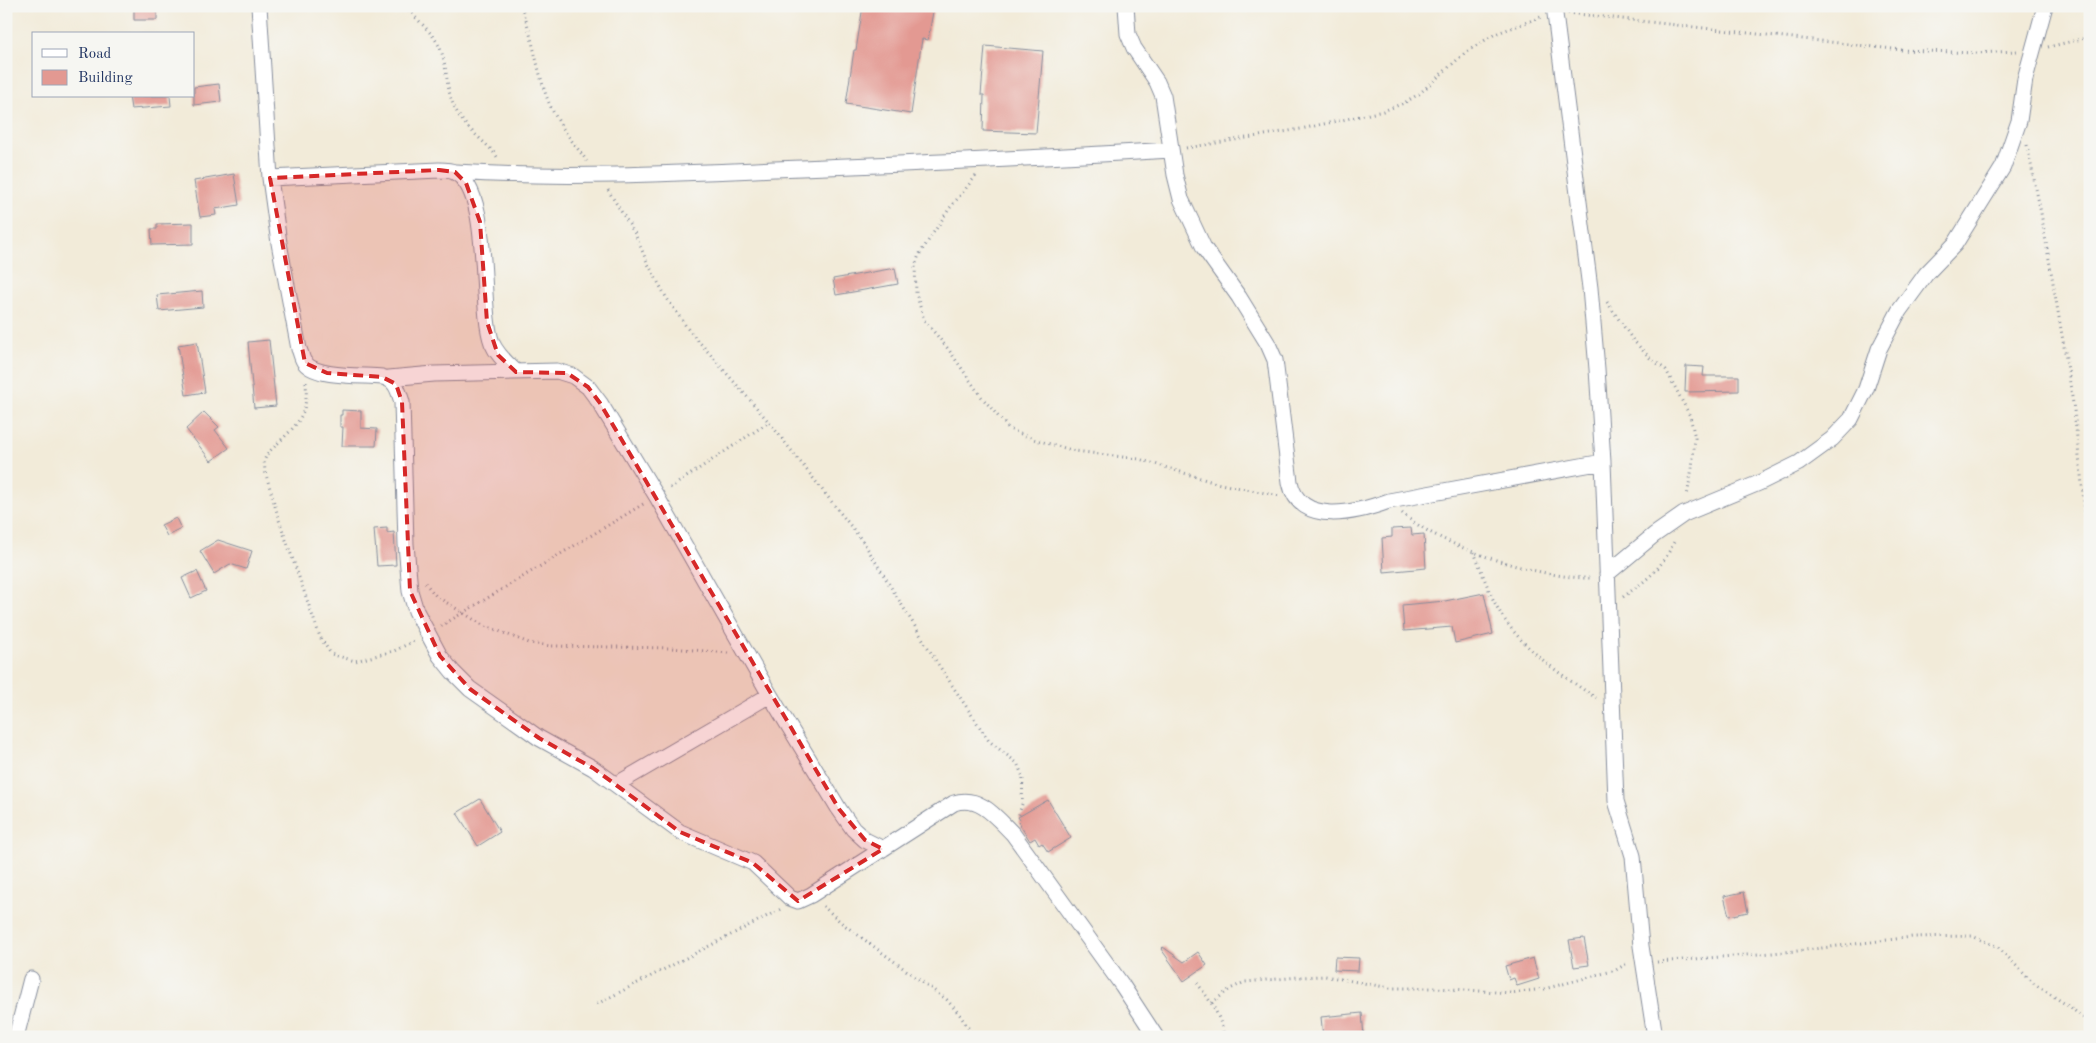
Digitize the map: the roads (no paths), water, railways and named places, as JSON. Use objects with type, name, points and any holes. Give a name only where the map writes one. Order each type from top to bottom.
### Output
[{"type":"street","points":[[259,6],[270,178],[299,349],[305,363],[315,370],[327,373],[389,378],[434,374],[557,371],[567,373],[588,387],[600,403],[656,497],[770,695],[853,829],[864,840],[883,849]]},
{"type":"street","points":[[1126,6],[1128,34],[1134,48],[1164,96],[1175,175],[1182,199],[1204,248],[1239,297],[1268,344],[1275,360],[1290,482],[1295,497],[1308,508],[1327,512],[1360,510],[1389,501],[1603,462]]},
{"type":"street","points":[[1607,574],[1647,540],[1684,514],[1759,483],[1799,463],[1832,439],[1851,419],[1866,389],[1879,349],[1899,312],[1926,274],[1954,244],[2003,166],[2018,121],[2024,79],[2045,6]]},
{"type":"street","points":[[1554,9],[1590,288],[1603,462],[1616,801],[1633,856],[1641,946],[1655,1037]]},
{"type":"street","points":[[270,178],[439,170],[508,176],[600,176],[989,160],[1171,150]]},
{"type":"street","points":[[455,172],[466,183],[475,200],[480,222],[487,322],[492,342],[498,355],[516,372]]},
{"type":"street","points":[[389,378],[396,384],[402,402],[406,544],[410,591],[416,611],[430,634],[440,656],[470,689],[539,738],[593,768],[617,784],[680,832],[753,863],[790,898],[804,898],[954,803],[965,799],[979,804],[993,814],[1013,834],[1122,984],[1156,1037]]},
{"type":"street","points":[[617,784],[770,695]]},
{"type":"street","points":[[16,1037],[30,979]]}]
